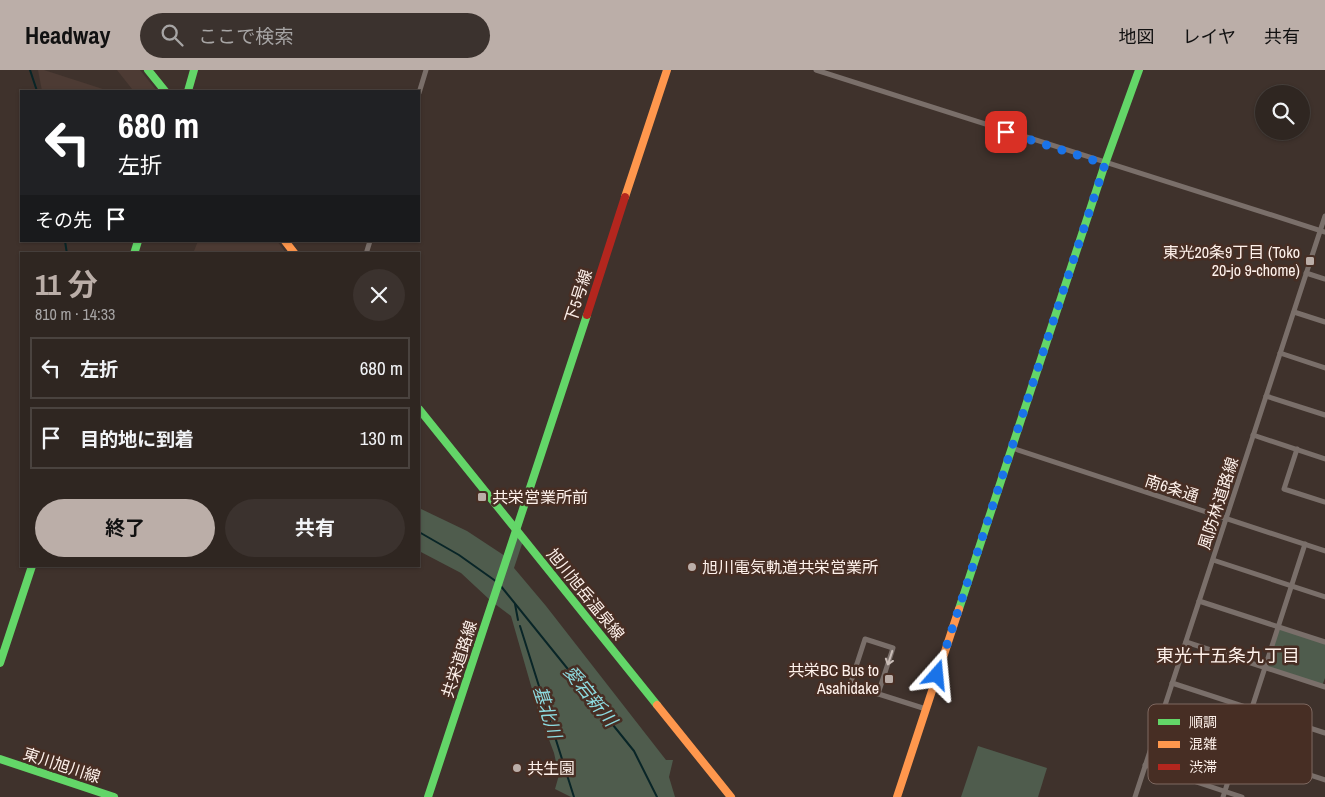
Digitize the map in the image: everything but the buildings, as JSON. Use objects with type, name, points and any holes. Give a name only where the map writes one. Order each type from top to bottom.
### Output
[{"type":"street","points":[[148,70],[164,90]]},
{"type":"street","points":[[188,90],[194,70]]},
{"type":"street","points":[[420,90],[426,70]]},
{"type":"street","name":"下5号線","points":[[516,530],[667,70]]},
{"type":"street","points":[[816,70],[1105,164],[1323,232]]},
{"type":"street","points":[[896,797],[1105,164],[1139,70]]},
{"type":"street","name":"風防林道路線","points":[[1165,704],[1306,273],[1323,232],[1325,216]]},
{"type":"street","points":[[286,242],[293,252]]},
{"type":"street","points":[[1306,273],[1325,279]]},
{"type":"street","points":[[1294,312],[1325,322]]},
{"type":"street","points":[[1280,354],[1325,368]]},
{"type":"street","points":[[1266,396],[1325,415]]},
{"type":"street","name":"旭川旭岳温泉線","points":[[420,410],[731,797]]},
{"type":"street","points":[[1253,435],[1325,459]]},
{"type":"street","name":"南6条通","points":[[1012,448],[1325,551]]},
{"type":"street","points":[[1297,449],[1284,489],[1325,502]]},
{"type":"street","name":"共栄道路線","points":[[428,797],[516,530]]},
{"type":"street","points":[[1254,704],[1305,544]]},
{"type":"street","points":[[1213,560],[1325,597]]},
{"type":"street","points":[[0,663],[32,567]]},
{"type":"street","points":[[1199,601],[1325,642]]},
{"type":"street","points":[[878,694],[893,648],[865,639],[850,685],[878,694],[926,709]]},
{"type":"street","points":[[1186,642],[1325,687]]},
{"type":"street","points":[[1172,683],[1237,704]]},
{"type":"street","points":[[1312,729],[1325,733]]},
{"type":"street","name":"風防林道路線","points":[[1135,797],[1148,756]]},
{"type":"street","name":"東川旭川線","points":[[0,759],[114,797]]},
{"type":"street","points":[[1312,776],[1325,780]]},
{"type":"street","points":[[1197,784],[1224,794],[1242,797]]},
{"type":"shaded area","points":[[38,70],[44,70],[106,90],[42,90]]},
{"type":"shaded area","points":[[117,70],[140,70],[156,90],[132,90]]},
{"type":"shaded area","points":[[198,242],[278,242],[285,252],[196,252],[194,251]]},
{"type":"green space","points":[[420,508],[467,531],[505,556],[490,600],[461,573],[420,552]]},
{"type":"green space","points":[[518,535],[523,541],[514,568],[546,606],[666,760],[673,760],[669,777],[675,797],[571,797],[555,789],[559,775],[554,753],[538,710],[511,616],[495,604]]},
{"type":"green space","points":[[1278,627],[1325,642],[1325,678],[1322,686],[1265,667]]},
{"type":"green space","points":[[978,746],[1047,768],[1038,797],[961,797]]},
{"type":"waterway","name":"基北川","points":[[30,70],[37,90]]},
{"type":"waterway","name":"基北川","points":[[65,242],[67,252]]},
{"type":"waterway","name":"基北川","points":[[420,533],[459,555],[497,582]]},
{"type":"waterway","name":"愛宕新川","points":[[500,585],[634,751],[657,797]]},
{"type":"waterway","name":"基北川","points":[[515,604],[518,620]]},
{"type":"waterway","name":"基北川","points":[[520,626],[574,797]]},
{"type":"traffic: fast","points":[[148,70],[164,90]]},
{"type":"traffic: fast","points":[[188,90],[194,70]]},
{"type":"traffic: fast","points":[[959,609],[1105,164],[1139,70]]},
{"type":"traffic: fast","points":[[135,252],[138,242]]},
{"type":"traffic: fast","points":[[428,797],[587,315]]},
{"type":"traffic: fast","points":[[420,410],[657,705]]},
{"type":"traffic: fast","points":[[0,663],[32,567]]},
{"type":"traffic: fast","points":[[0,759],[114,797]]},
{"type":"traffic: slow","points":[[625,197],[667,70]]},
{"type":"traffic: slow","points":[[286,242],[293,252]]},
{"type":"traffic: slow","points":[[897,797],[959,609]]},
{"type":"traffic: slow","points":[[657,705],[731,797]]},
{"type":"traffic: jam","points":[[587,315],[625,197]]},
{"type":"place","name":"東光20条9丁目 (Toko 20-jo 9-chome)","points":[[1310,261]]},
{"type":"place","name":"共栄営業所前","points":[[482,497]]},
{"type":"place","name":"旭川電気軌道共栄営業所","points":[[692,567]]},
{"type":"place","name":"共栄BC Bus to Asahidake","points":[[889,679]]},
{"type":"place","name":"共生園","points":[[517,768]]},
{"type":"district","name":"東光十五条九丁目","points":[[1228,656]]},
{"type":"route","points":[[937,675],[1105,164],[1006,132]]}]
